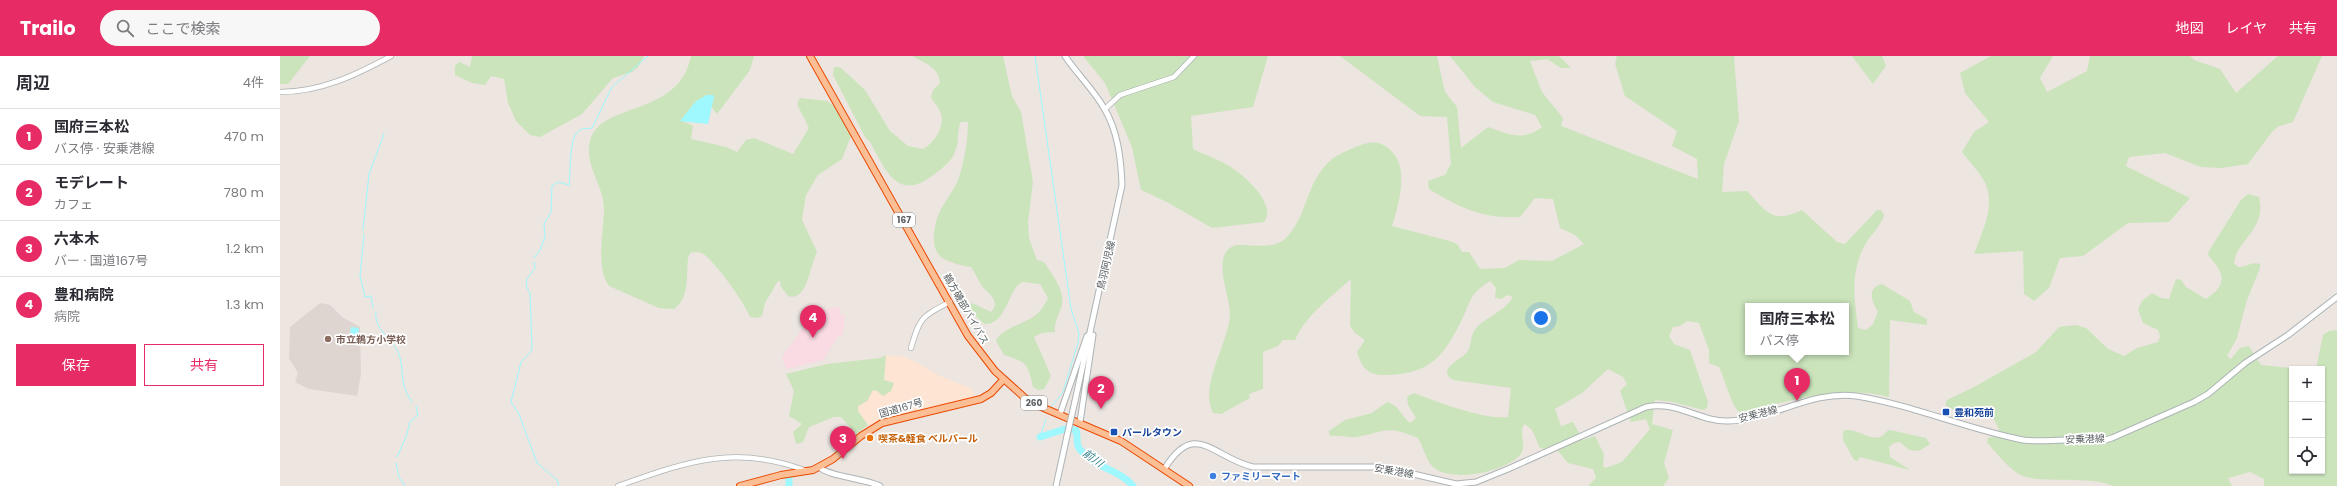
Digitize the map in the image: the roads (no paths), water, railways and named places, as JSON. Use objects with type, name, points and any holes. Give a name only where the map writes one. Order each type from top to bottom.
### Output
[{"type":"highway","name":"鵜方磯部バイパス","points":[[810,56],[979,352],[1003,380],[1039,406],[1080,422],[1121,441],[1165,468],[1189,486]]},
{"type":"highway","name":"国道167号","points":[[740,486],[781,475],[806,472],[819,467],[833,460],[859,437],[882,423],[981,399],[991,393],[1003,380]]},
{"type":"main road","name":"鳥羽阿児線","points":[[1056,486],[1096,310],[1122,186],[1120,155],[1116,136],[1105,109],[1065,56]]},
{"type":"main road","name":"安乗港線","points":[[1165,468],[1178,449],[1193,443],[1203,445],[1239,463],[1253,467],[1382,467],[1440,481],[1467,483],[1486,479],[1652,406],[1670,406],[1719,420],[1730,421],[1766,413],[1823,396],[1835,395],[1855,396],[1924,411],[2022,439],[2102,441],[2173,412],[2208,394],[2245,363],[2288,335],[2337,297]]},
{"type":"main road","points":[[1060,414],[1096,310]]},
{"type":"main road","points":[[1080,422],[1085,398],[1096,310]]},
{"type":"main road","points":[[819,467],[825,472],[858,478],[880,486]]},
{"type":"street","points":[[280,92],[310,90],[337,83],[391,56]]},
{"type":"street","points":[[1105,109],[1120,95],[1174,77],[1194,56]]},
{"type":"street","points":[[911,348],[917,326],[922,319],[950,302]]},
{"type":"street","points":[[618,486],[670,467],[720,457],[758,459],[806,472]]},
{"type":"water","points":[[707,95],[713,95],[714,97],[708,124],[680,121],[696,101]]},
{"type":"water","points":[[351,327],[359,328],[357,343],[349,342]]},
{"type":"waterway","points":[[534,258],[540,250],[545,237],[544,224],[551,212],[552,186],[558,182],[569,185],[572,147],[576,134],[581,129],[592,128],[612,87],[648,56]]},
{"type":"waterway","points":[[1035,56],[1071,309],[1079,333],[1078,343],[1063,392],[1051,407]]},
{"type":"waterway","points":[[363,230],[369,174],[384,134]]},
{"type":"waterway","points":[[364,234],[360,276],[365,297],[371,296],[373,308]]},
{"type":"waterway","points":[[534,262],[535,268],[526,282],[530,293],[532,347],[531,351],[521,362],[511,402],[519,414],[537,463],[557,480],[559,486]]},
{"type":"waterway","points":[[376,312],[377,323],[380,329],[398,352],[403,382],[407,394],[412,402]]},
{"type":"waterway","points":[[397,457],[406,437],[410,422],[418,415],[416,406]]},
{"type":"waterway","points":[[1040,437],[1046,419]]},
{"type":"waterway","name":"前川","points":[[1040,437],[1065,429],[1076,430],[1078,446],[1085,455],[1099,465],[1121,476],[1133,486]]},
{"type":"waterway","points":[[396,463],[399,477],[405,486]]},
{"type":"waterway","name":"前川","points":[[789,478],[789,486]]},
{"type":"place","name":"豊和病院","points":[[813,338]]},
{"type":"place","name":"市立鵜方小学校","points":[[328,339]]},
{"type":"place","name":"国府三本松","points":[[1797,401]]},
{"type":"place","name":"モデレート","points":[[1101,409]]},
{"type":"place","name":"豊和苑前","points":[[1946,412]]},
{"type":"place","name":"パールタウン","points":[[1114,432]]},
{"type":"place","name":"喫茶&軽食 ベルパール","points":[[870,438]]},
{"type":"place","name":"六本木","points":[[843,459]]},
{"type":"place","name":"ファミリーマート","points":[[1213,476]]}]
